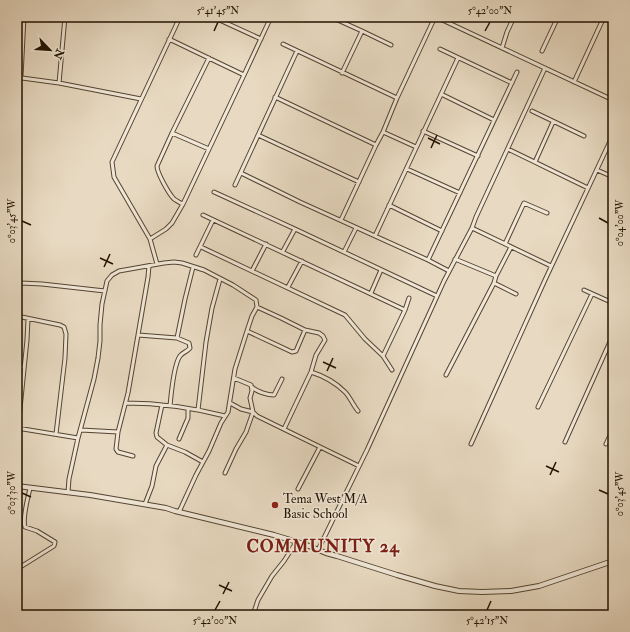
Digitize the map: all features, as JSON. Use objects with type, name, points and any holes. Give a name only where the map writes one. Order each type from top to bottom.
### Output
[{"type":"street","points":[[24,17],[22,78],[58,83],[141,99]]},
{"type":"street","points":[[58,83],[65,17]]},
{"type":"street","points":[[157,264],[150,239],[114,177],[112,162],[180,17]]},
{"type":"street","points":[[213,17],[261,39]]},
{"type":"street","points":[[150,239],[172,224],[183,204],[271,17]]},
{"type":"street","points":[[331,17],[391,45]]},
{"type":"street","points":[[341,220],[435,17],[613,100]]},
{"type":"street","points":[[502,48],[514,17]]},
{"type":"street","points":[[542,51],[558,17]]},
{"type":"street","points":[[574,82],[604,17]]},
{"type":"street","points":[[342,72],[362,31]]},
{"type":"street","points":[[17,35],[23,35]]},
{"type":"street","points":[[169,39],[244,75]]},
{"type":"street","points":[[283,44],[397,98]]},
{"type":"street","points":[[440,50],[512,83]]},
{"type":"street","points":[[235,185],[297,51]]},
{"type":"street","points":[[183,204],[173,198],[156,166],[209,58]]},
{"type":"street","points":[[374,236],[407,169],[423,131],[458,58]]},
{"type":"street","points":[[318,550],[359,466],[449,271],[472,228],[545,68]]},
{"type":"street","points":[[428,260],[517,72]]},
{"type":"street","points":[[441,94],[494,120]]},
{"type":"street","points":[[275,97],[376,145]]},
{"type":"street","points":[[532,111],[584,136]]},
{"type":"street","points":[[535,162],[553,122]]},
{"type":"street","points":[[423,131],[478,156]]},
{"type":"street","points":[[383,132],[416,147]]},
{"type":"street","points":[[172,133],[209,149]]},
{"type":"street","points":[[258,135],[359,182]]},
{"type":"street","points":[[471,444],[551,266],[613,135]]},
{"type":"street","points":[[508,149],[588,188]]},
{"type":"street","points":[[407,169],[460,193]]},
{"type":"street","points":[[597,170],[613,177]]},
{"type":"street","points":[[241,173],[449,271]]},
{"type":"street","points":[[214,192],[438,296]]},
{"type":"street","points":[[505,244],[524,203],[547,213]]},
{"type":"street","points":[[389,205],[442,231]]},
{"type":"street","points":[[204,215],[283,251],[405,310]]},
{"type":"street","points":[[196,255],[213,220]]},
{"type":"street","points":[[283,251],[294,228]]},
{"type":"street","points":[[344,252],[356,228]]},
{"type":"street","points":[[472,228],[551,266]]},
{"type":"street","points":[[252,271],[266,244]]},
{"type":"street","points":[[201,247],[345,315],[383,356],[392,370]]},
{"type":"street","points":[[446,375],[511,247]]},
{"type":"street","points":[[455,259],[496,276]]},
{"type":"street","points":[[288,288],[302,261]]},
{"type":"street","points":[[68,492],[69,479],[78,438],[94,379],[98,358],[102,304],[107,281],[112,274],[116,272],[157,264],[182,262],[204,270],[233,285],[256,300],[257,308],[252,316],[239,356],[228,412],[179,512]]},
{"type":"street","points":[[133,456],[118,452],[116,449],[118,432],[126,403],[150,266]]},
{"type":"street","points":[[177,338],[193,267]]},
{"type":"street","points":[[371,293],[381,270]]},
{"type":"street","points":[[198,410],[206,342],[212,308],[220,279]]},
{"type":"street","points":[[494,283],[516,294]]},
{"type":"street","points":[[17,284],[42,284],[105,291]]},
{"type":"street","points":[[584,290],[613,303]]},
{"type":"street","points":[[538,408],[592,294]]},
{"type":"street","points":[[383,356],[410,298]]},
{"type":"street","points":[[257,308],[305,330],[319,334],[323,336],[325,340],[316,355],[311,372],[284,429]]},
{"type":"street","points":[[17,316],[64,326],[66,330],[65,358],[56,434]]},
{"type":"street","points":[[28,319],[18,428],[78,438]]},
{"type":"street","points":[[247,331],[292,352],[296,351],[305,330]]},
{"type":"street","points":[[138,335],[177,338],[188,343],[190,348],[180,356],[177,363],[170,406]]},
{"type":"street","points":[[565,442],[613,335]]},
{"type":"street","points":[[17,366],[24,367]]},
{"type":"street","points":[[311,372],[322,376],[345,393],[358,411]]},
{"type":"street","points":[[234,378],[251,385],[254,389],[272,395],[274,395],[282,379]]},
{"type":"street","points":[[225,473],[246,432],[253,412],[250,398],[252,391],[251,385]]},
{"type":"street","points":[[126,403],[170,406],[225,416]]},
{"type":"street","points":[[230,403],[241,409],[253,412],[258,416],[359,466]]},
{"type":"street","points":[[162,405],[156,436],[167,446],[185,452],[203,462]]},
{"type":"street","points":[[179,438],[188,418],[188,409]]},
{"type":"street","points":[[606,444],[613,429]]},
{"type":"street","points":[[81,430],[118,432]]},
{"type":"street","points":[[145,504],[152,486],[156,466],[167,446]]},
{"type":"street","points":[[298,489],[320,447]]},
{"type":"street","points":[[17,486],[105,497],[166,508],[274,535],[435,586],[459,591],[512,591],[539,586],[613,561]]},
{"type":"street","points":[[22,566],[54,546],[55,542],[37,531],[25,528],[24,524],[30,488]]},
{"type":"street","points":[[253,615],[258,600],[272,576],[297,542]]},
{"type":"place","name":"Tema West M/A Basic School","points":[[275,505]]},
{"type":"district","name":"COMMUNITY 24","points":[[323,546]]}]
